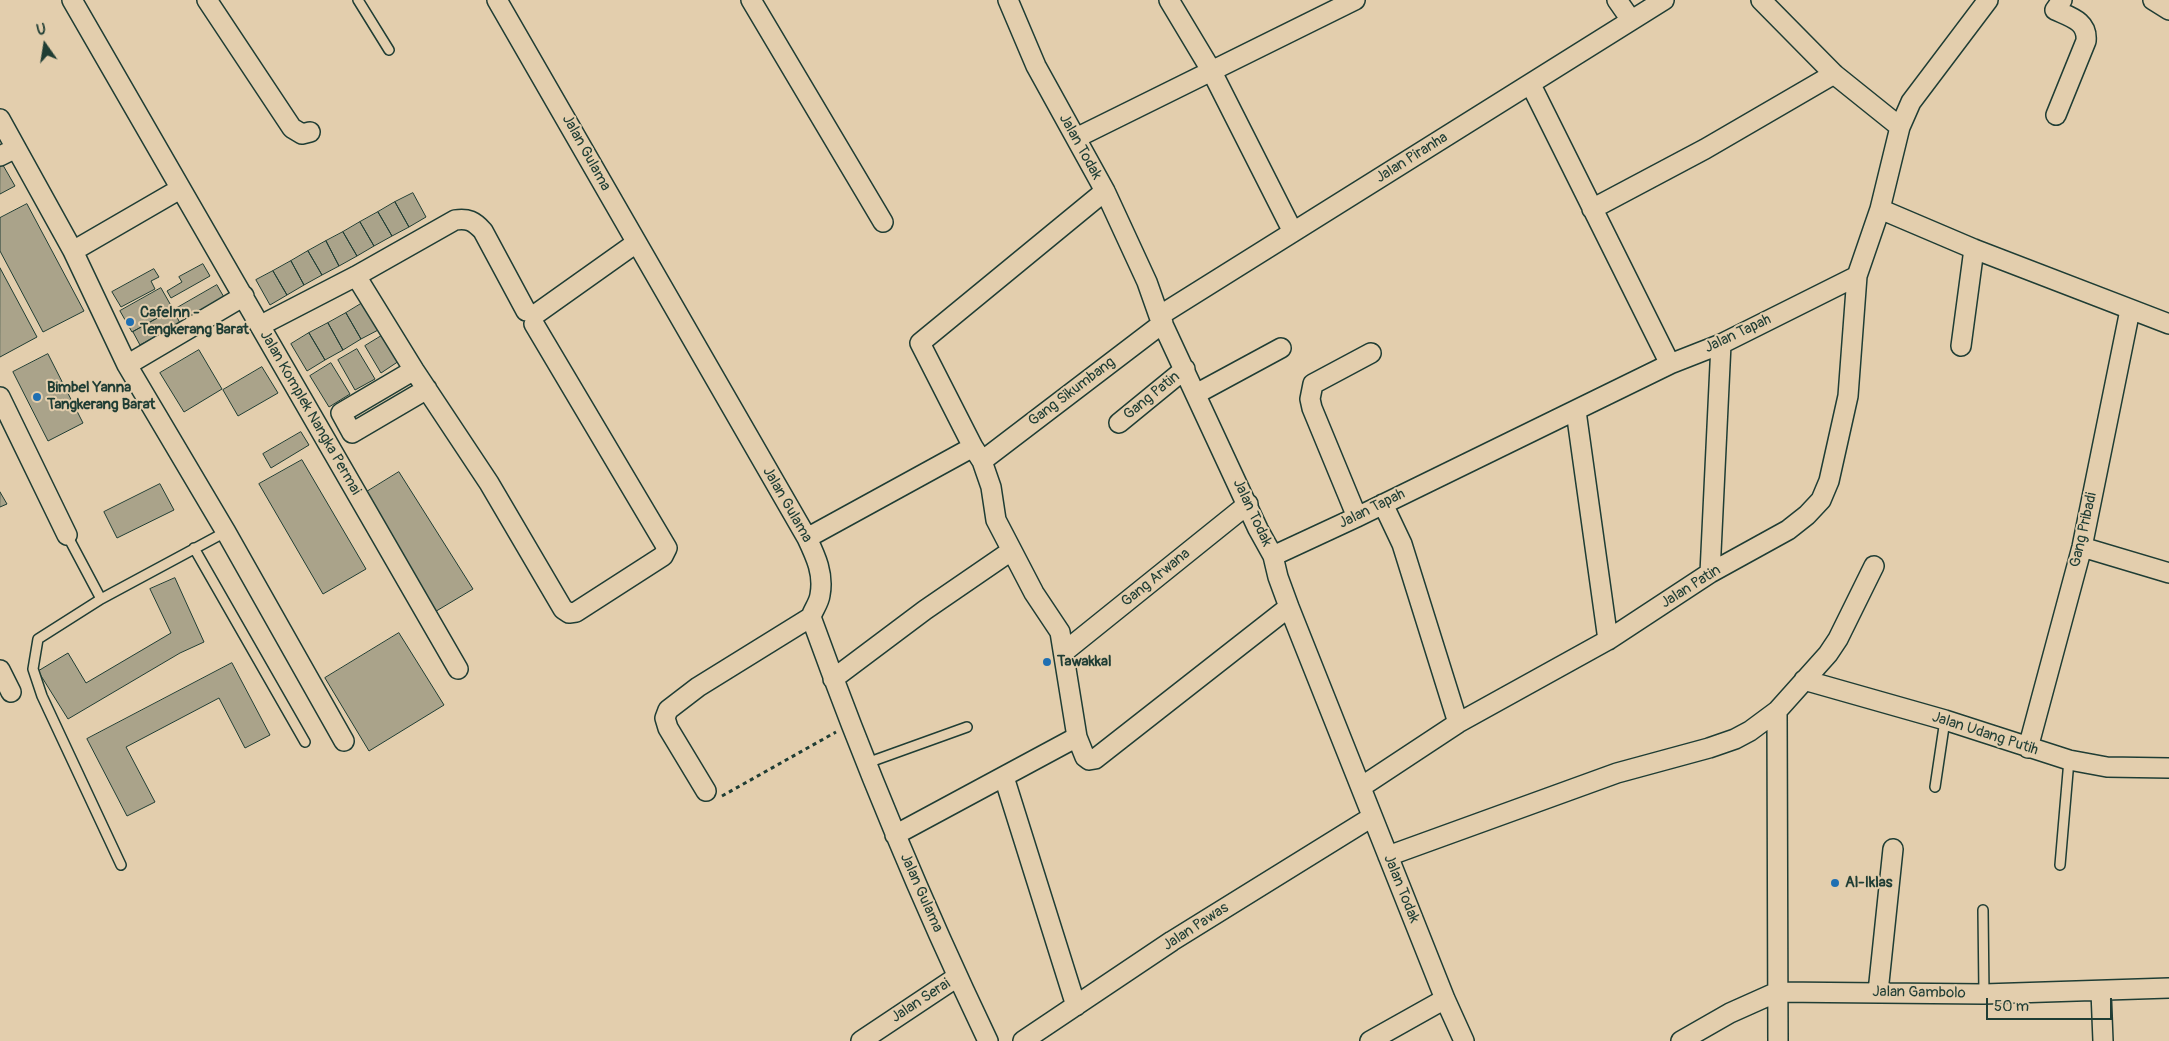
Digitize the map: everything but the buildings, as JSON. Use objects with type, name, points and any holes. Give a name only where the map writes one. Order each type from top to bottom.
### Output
[{"type":"street","name":"Jalan Komplek Nangka Permai","points":[[72,0],[458,669]]},
{"type":"street","points":[[207,0],[292,128],[302,134],[310,132]]},
{"type":"street","name":"Jalan Gulama","points":[[497,0],[578,138],[819,562],[820,597],[811,617],[833,679],[895,835],[957,977],[988,1041]]},
{"type":"street","points":[[751,0],[883,222]]},
{"type":"street","name":"Jalan Todak","points":[[1008,0],[1036,66],[1105,191],[1147,282],[1184,370],[1258,529],[1273,556],[1278,577],[1289,607],[1445,999],[1464,1041]]},
{"type":"street","points":[[1169,0],[1210,70],[1293,232]]},
{"type":"street","points":[[1076,138],[1210,70],[1355,0]]},
{"type":"street","points":[[1617,0],[1631,20]]},
{"type":"street","name":"Jalan Piranha","points":[[1161,319],[1293,232],[1531,85],[1664,0]]},
{"type":"street","points":[[1858,276],[1880,209],[1900,127],[1911,102],[1988,0]]},
{"type":"street","points":[[2056,115],[2086,41],[2087,31],[2082,23],[2055,10],[2062,0]]},
{"type":"street","points":[[2153,0],[2169,10]]},
{"type":"street","points":[[1772,4],[1834,74],[1900,127]]},
{"type":"street","points":[[1592,209],[1705,149],[1834,74]]},
{"type":"street","points":[[1531,85],[1670,364]]},
{"type":"street","points":[[0,120],[8,152],[73,251],[127,365],[222,534],[344,741]]},
{"type":"street","points":[[73,251],[180,188]]},
{"type":"street","points":[[1105,191],[920,343],[977,454],[991,487],[996,520],[1011,551],[1034,593],[1060,632],[1077,737],[1085,757],[1089,760],[1095,758],[1289,607]]},
{"type":"street","points":[[1880,209],[1974,249],[2169,324]]},
{"type":"street","points":[[269,321],[356,276],[455,220],[465,218],[476,223],[483,231],[667,548],[663,556],[576,612],[569,613],[563,608],[489,483],[414,370],[356,276]]},
{"type":"street","points":[[532,316],[636,243]]},
{"type":"street","points":[[1961,346],[1974,249]]},
{"type":"street","name":"Jalan Tapah","points":[[1273,556],[1670,364],[1721,344],[1858,276]]},
{"type":"street","name":"Jalan Patin","points":[[1361,787],[1458,724],[1608,640],[1710,573],[1788,530],[1807,515],[1821,500],[1829,482],[1848,396],[1858,276]]},
{"type":"street","points":[[127,365],[244,296]]},
{"type":"street","name":"Gang Pribadi","points":[[2028,748],[2082,547],[2130,310]]},
{"type":"street","name":"Gang Sikumbang","points":[[807,538],[977,454],[1161,319]]},
{"type":"street","points":[[1710,573],[1721,344]]},
{"type":"street","points":[[1196,394],[1281,348]]},
{"type":"street","points":[[1357,517],[1312,408],[1310,398],[1313,384],[1371,353]]},
{"type":"street","points":[[414,370],[340,413],[352,433],[427,389]]},
{"type":"street","name":"Gang Patin","points":[[1118,423],[1184,370]]},
{"type":"street","points":[[0,398],[67,535]]},
{"type":"street","points":[[1576,411],[1608,640]]},
{"type":"street","name":"Gang Arwana","points":[[1064,652],[1248,504]]},
{"type":"street","points":[[1383,504],[1402,544],[1458,724]]},
{"type":"street","points":[[2082,547],[2169,573]]},
{"type":"street","points":[[833,679],[925,610],[1011,551]]},
{"type":"street","points":[[1388,856],[1617,773],[1735,739],[1764,722],[1777,711],[1828,654],[1838,639],[1874,566]]},
{"type":"street","points":[[706,792],[668,728],[665,718],[668,710],[698,687],[811,617]]},
{"type":"street","points":[[0,670],[11,692]]},
{"type":"street","name":"Jalan Udang Putih","points":[[1804,680],[1945,720],[2069,760],[2107,767],[2169,768]]},
{"type":"street","points":[[1777,711],[1778,1041]]},
{"type":"street","points":[[895,835],[1077,737]]},
{"type":"street","points":[[1004,777],[1076,1006]]},
{"type":"street","name":"Jalan Pawas","points":[[1023,1041],[1172,941],[1372,817]]},
{"type":"street","points":[[1878,992],[1893,849]]},
{"type":"street","name":"Jalan Serai","points":[[860,1041],[957,977]]},
{"type":"street","name":"Jalan Gambolo","points":[[1680,1041],[1730,1014],[1777,992],[1984,994],[2169,988]]},
{"type":"street","points":[[2101,991],[2103,1041]]},
{"type":"street","points":[[1370,1041],[1445,999]]},
{"type":"lane","points":[[358,0],[389,50]]},
{"type":"lane","points":[[121,865],[42,696],[33,669],[38,639],[101,599],[222,534]]},
{"type":"lane","points":[[67,535],[101,599]]},
{"type":"lane","points":[[194,548],[304,742]]},
{"type":"lane","points":[[1934,787],[1945,720]]},
{"type":"lane","points":[[867,763],[967,728]]},
{"type":"lane","points":[[2060,865],[2069,760]]},
{"type":"lane","points":[[1983,910],[1984,994]]},
{"type":"path","points":[[706,792],[711,796],[721,797],[852,723]]},
{"type":"place","name":"CafeInn - Tengkerang Barat","points":[[130,322]]},
{"type":"place","name":"Bimbel Yanna Tangkerang Barat","points":[[37,397]]},
{"type":"place","name":"Tawakkal","points":[[1047,662]]},
{"type":"place","name":"Al-Iklas","points":[[1835,883]]}]
